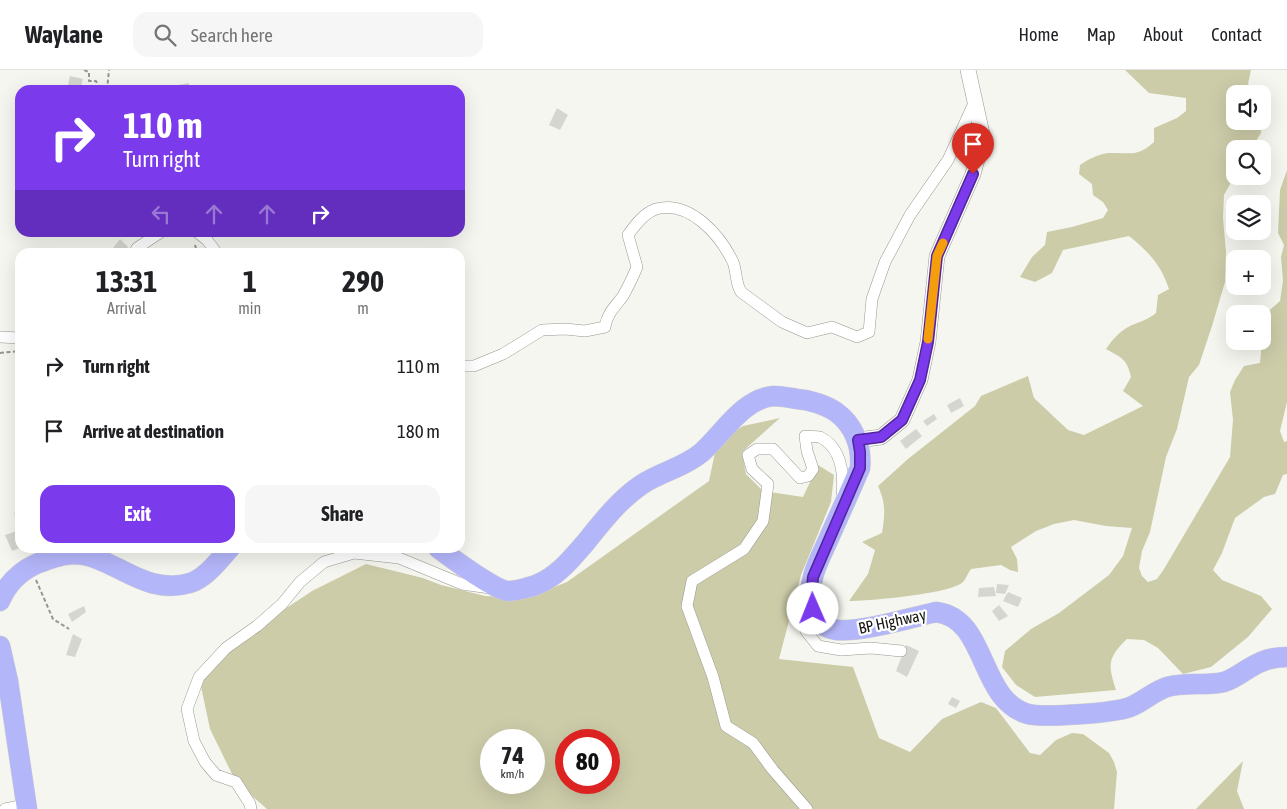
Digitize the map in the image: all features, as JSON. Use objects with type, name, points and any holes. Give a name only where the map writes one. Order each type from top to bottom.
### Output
[{"type":"highway","points":[[445,553],[488,582],[508,591],[538,584],[551,577],[569,562],[604,519],[642,484],[688,462],[701,453],[738,415],[754,402],[776,396],[802,399],[828,407],[845,420],[858,440],[860,452],[860,468],[813,577],[811,599],[816,617]]},
{"type":"highway","points":[[0,601],[7,588],[18,575],[30,567],[53,557],[74,554],[94,558],[143,581],[162,585],[176,585],[192,582],[214,565],[225,553]]},
{"type":"highway","name":"BP Highway","points":[[816,617],[832,629],[848,630],[861,629],[936,612],[947,613],[964,625],[973,639],[987,672],[1012,706],[1028,714],[1108,712],[1125,709],[1169,687],[1223,682],[1261,662],[1287,657]]},
{"type":"highway","points":[[0,646],[8,681],[26,807]]},
{"type":"street","points":[[858,440],[881,437],[902,420],[920,380],[928,342],[937,256],[973,174],[983,138],[968,70]]},
{"type":"street","points":[[465,366],[474,366],[504,354],[542,330],[565,329],[585,331],[605,327],[606,318],[623,296],[638,267],[628,235],[638,221],[655,210],[669,208],[684,211],[700,220],[713,233],[734,264],[737,286],[741,292],[782,322],[807,333],[832,327],[857,337],[869,332],[872,299],[885,262],[910,215],[948,160],[975,100]]},
{"type":"street","points":[[137,248],[154,237]]},
{"type":"street","points":[[203,237],[213,248]]},
{"type":"street","points":[[0,337],[15,338]]},
{"type":"street","points":[[807,809],[773,770],[753,743],[726,726],[713,677],[687,606],[692,582],[744,549],[762,521],[768,484],[752,469],[748,455],[757,449],[772,449],[800,478],[808,476],[813,469],[807,451],[805,436],[819,437],[836,450],[844,478],[841,512]]},
{"type":"street","points":[[251,809],[250,804],[236,782],[216,775],[205,762],[194,741],[187,709],[200,678],[226,648],[257,626],[282,604],[300,582],[324,562],[354,553],[399,558],[462,584],[508,591]]},
{"type":"street","points":[[816,617],[806,631],[818,646],[841,650],[871,648],[901,651]]},
{"type":"street","points":[[5,809],[26,807]]},
{"type":"path","points":[[84,70],[89,72],[89,81],[96,81],[98,85]]},
{"type":"path","points":[[108,85],[109,70]]},
{"type":"path","points":[[0,353],[15,352]]},
{"type":"path","points":[[30,567],[53,619],[69,629]]},
{"type":"green space","points":[[1125,70],[1251,70],[1249,85],[1226,85],[1226,130],[1261,130],[1257,140],[1226,140],[1226,185],[1230,185],[1224,195],[1225,282],[1199,365],[1189,377],[1177,429],[1166,457],[1150,532],[1142,551],[1139,568],[1142,576],[1148,582],[1157,579],[1164,569],[1230,457],[1233,420],[1230,392],[1235,380],[1244,366],[1260,363],[1261,350],[1271,350],[1271,309],[1280,301],[1283,281],[1281,257],[1284,245],[1278,233],[1280,190],[1287,170],[1287,402],[1280,431],[1284,442],[1287,441],[1287,474],[1283,475],[1275,494],[1264,497],[1235,518],[1222,553],[1213,570],[1222,580],[1261,596],[1272,609],[1248,637],[1211,667],[1183,674],[1158,648],[1144,640],[1127,639],[1116,651],[1111,662],[1116,690],[1035,697],[1016,685],[1002,667],[1005,651],[1031,629],[1059,613],[1109,575],[1123,556],[1132,528],[1106,526],[1074,520],[1054,524],[1036,531],[1011,547],[1017,559],[1018,572],[1001,565],[971,569],[963,582],[943,590],[873,600],[849,601],[868,574],[875,550],[862,542],[882,533],[884,509],[878,486],[908,459],[975,406],[981,396],[1028,376],[1034,398],[1068,430],[1084,435],[1143,406],[1123,391],[1131,377],[1128,366],[1120,357],[1106,349],[1123,330],[1156,313],[1158,295],[1169,289],[1158,266],[1148,253],[1129,236],[1063,250],[1052,273],[1035,282],[1020,277],[1032,257],[1045,245],[1047,232],[1103,218],[1108,210],[1103,202],[1093,195],[1092,184],[1079,174],[1080,165],[1101,154],[1133,153],[1143,150],[1154,142],[1154,128],[1177,118],[1186,111],[1186,98],[1149,93]]},
{"type":"green space","points":[[780,418],[742,452],[746,474],[763,491],[803,497],[818,465],[834,475],[831,502],[801,575],[779,659],[853,667],[879,738],[910,752],[942,719],[981,702],[996,708],[1030,753],[1040,755],[1056,740],[1072,733],[1083,734],[1109,753],[1114,762],[1117,772],[1114,809],[267,809],[236,782],[210,729],[199,677],[237,641],[312,591],[366,564],[485,596],[527,598],[567,582],[709,481],[717,443],[743,426]]},
{"type":"green space","points":[[1243,761],[1237,791],[1244,809],[1196,809]]},
{"type":"building","points":[[70,76],[83,79],[81,85],[68,85]]},
{"type":"building","points":[[557,108],[568,115],[560,130],[549,125]]},
{"type":"building","points":[[120,239],[128,247],[127,248],[113,248]]},
{"type":"building","points":[[960,398],[964,406],[951,413],[947,405]]},
{"type":"building","points":[[934,414],[937,419],[927,426],[923,421]]},
{"type":"building","points":[[916,429],[922,436],[906,449],[900,441]]},
{"type":"building","points":[[15,532],[15,550],[12,551],[5,535]]},
{"type":"building","points":[[997,584],[1009,585],[1005,594],[996,593]]},
{"type":"building","points":[[994,587],[996,596],[978,597],[979,588]]},
{"type":"building","points":[[1008,592],[1022,598],[1018,607],[1003,601]]},
{"type":"building","points":[[999,605],[1008,616],[999,621],[992,611]]},
{"type":"building","points":[[84,606],[86,612],[72,622],[68,614]]},
{"type":"building","points":[[73,634],[82,639],[75,657],[66,655]]},
{"type":"building","points":[[906,645],[919,651],[907,677],[896,671]]},
{"type":"building","points":[[952,697],[960,701],[956,708],[948,704]]},
{"type":"slow traffic","points":[[928,339],[937,256],[943,243]]},
{"type":"route","points":[[813,609],[811,599],[813,577],[860,468],[858,440],[881,437],[902,420],[920,380],[928,342],[937,256],[973,174]]}]
